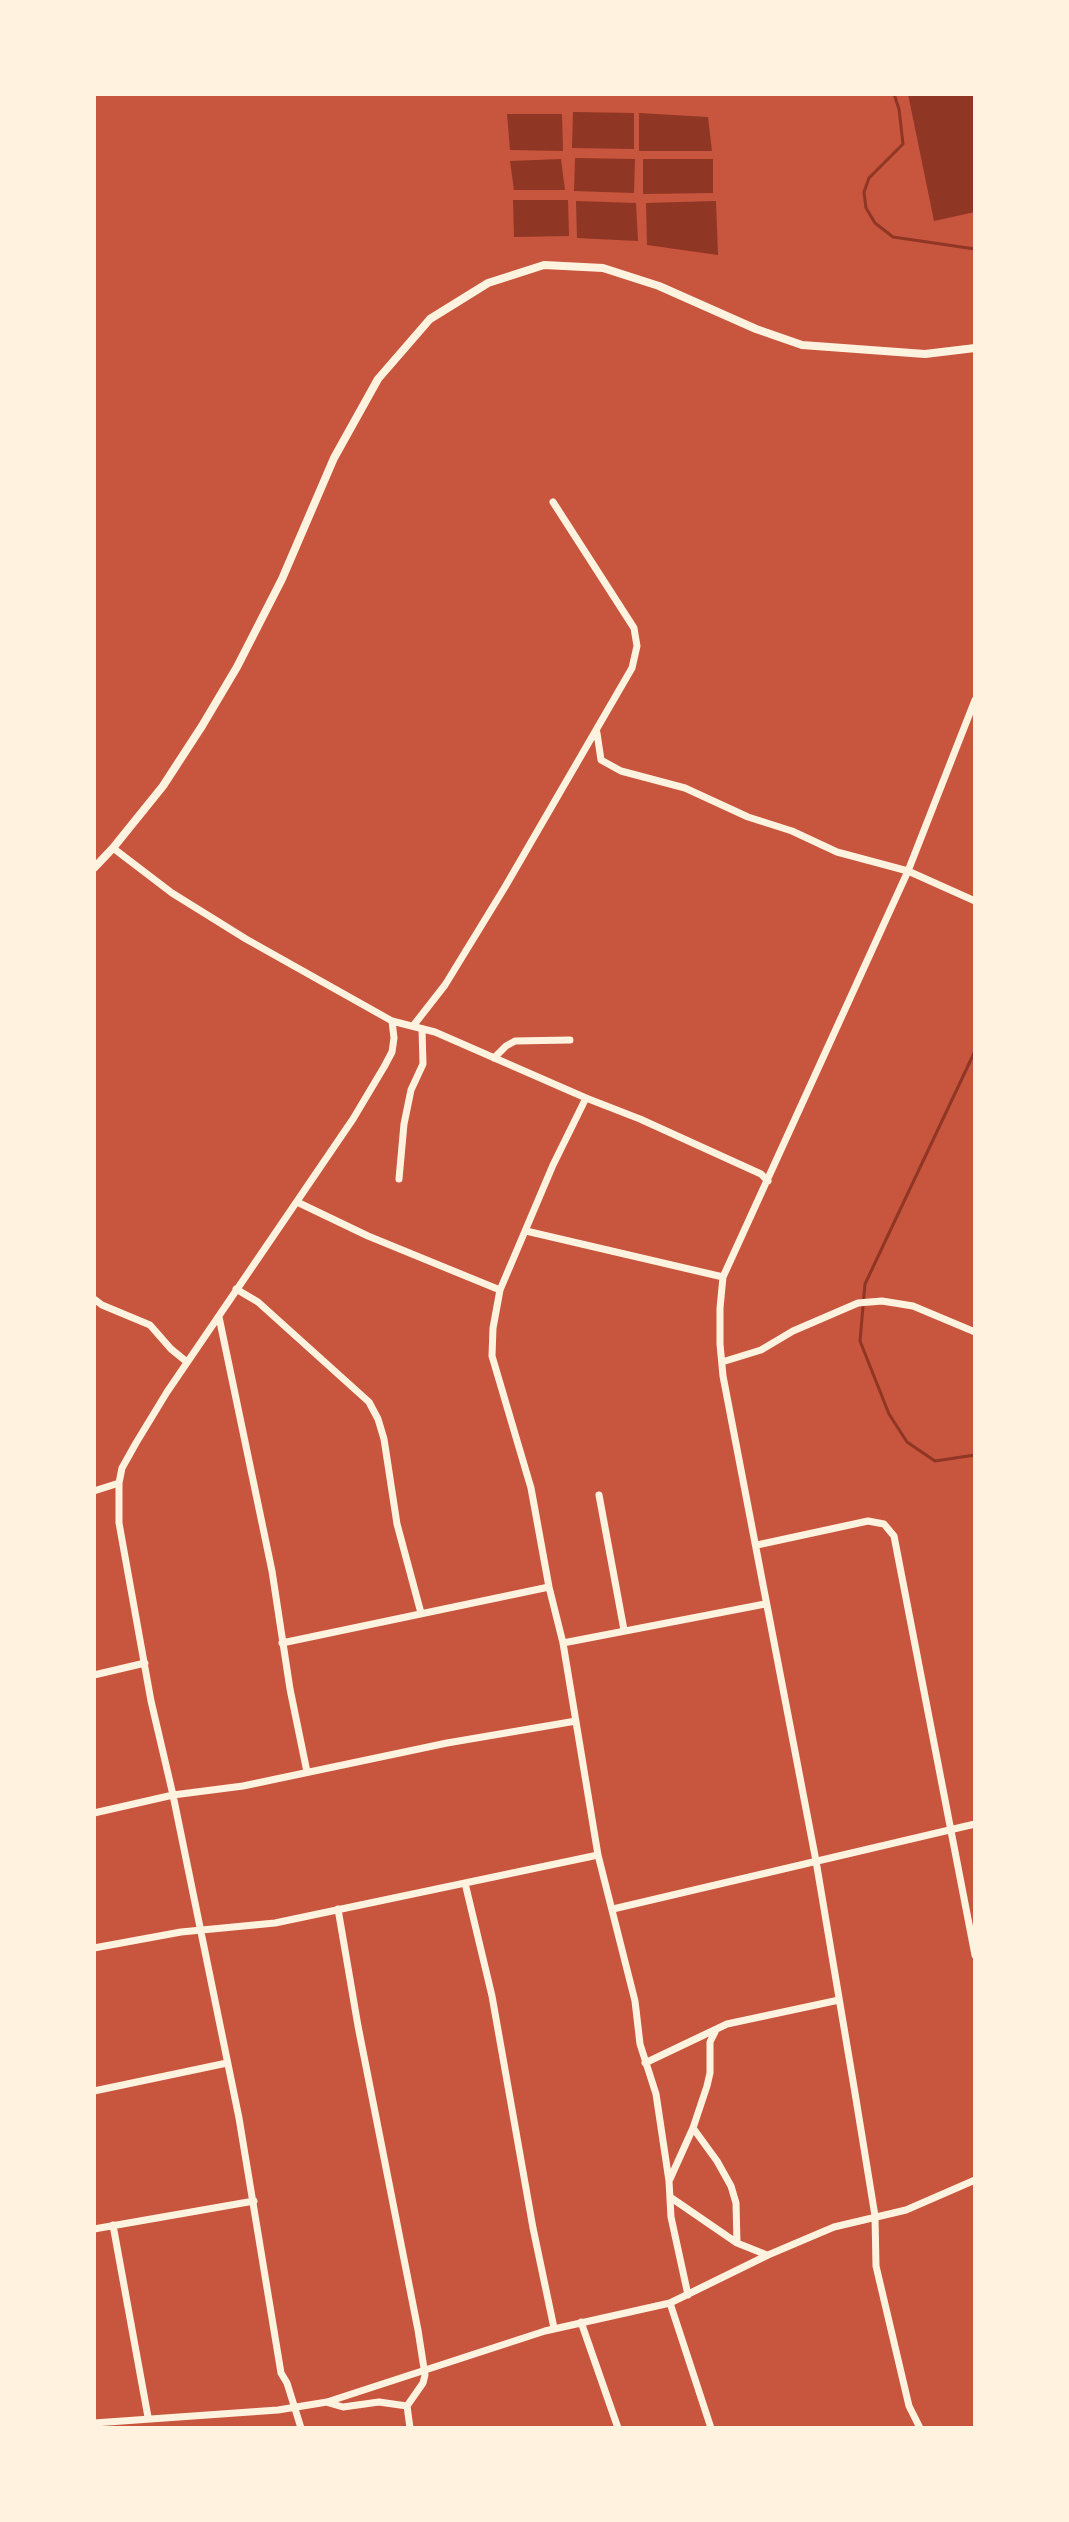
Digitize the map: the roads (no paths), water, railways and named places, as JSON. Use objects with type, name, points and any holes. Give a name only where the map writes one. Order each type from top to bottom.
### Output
[{"type":"street","points":[[94,868],[163,786],[237,667],[282,579],[334,458],[378,379],[430,319],[488,283],[544,265],[603,268],[659,286],[756,329],[802,345],[925,354],[975,348]]},
{"type":"street","points":[[399,1179],[411,1090],[423,1064],[418,1028],[632,668],[637,646],[634,628],[553,502]]},
{"type":"street","points":[[920,2428],[909,2406],[876,2266],[875,2216],[816,1861],[765,1604],[720,1344],[723,1277],[908,871],[975,700]]},
{"type":"street","points":[[597,729],[601,760],[621,771],[685,788],[721,806],[792,831],[837,852],[908,871],[975,901]]},
{"type":"street","points":[[113,848],[184,901],[392,1021],[494,1058],[671,1133],[761,1174],[768,1181]]},
{"type":"street","points":[[301,2428],[281,2373],[254,2201],[119,1523],[119,1483],[122,1468],[136,1443],[187,1362],[353,1119],[388,1059],[394,1038],[392,1021]]},
{"type":"street","points":[[494,1058],[515,1041],[570,1040]]},
{"type":"street","points":[[586,1098],[553,1165],[500,1290],[492,1356],[531,1488],[563,1643],[598,1855],[635,2001],[640,2044],[656,2094],[671,2217],[688,2295]]},
{"type":"street","points":[[297,1202],[368,1236],[500,1290]]},
{"type":"street","points":[[526,1231],[723,1277]]},
{"type":"street","points":[[236,1289],[258,1302],[369,1402],[384,1439],[397,1524],[421,1613]]},
{"type":"street","points":[[94,1299],[150,1325],[187,1362]]},
{"type":"street","points":[[722,1362],[761,1350],[793,1331],[858,1303],[882,1301],[913,1306],[975,1332]]},
{"type":"street","points":[[219,1317],[272,1571],[282,1643],[307,1772]]},
{"type":"street","points":[[94,1491],[119,1483]]},
{"type":"street","points":[[599,1495],[624,1630]]},
{"type":"street","points":[[757,1545],[868,1521],[884,1524],[891,1530],[913,1628],[975,1955]]},
{"type":"street","points":[[282,1643],[549,1587]]},
{"type":"street","points":[[563,1643],[765,1604]]},
{"type":"street","points":[[94,1675],[145,1663]]},
{"type":"street","points":[[94,1813],[173,1795],[243,1786],[447,1743],[576,1721]]},
{"type":"street","points":[[613,1909],[975,1824]]},
{"type":"street","points":[[94,1948],[181,1932],[275,1923],[598,1855]]},
{"type":"street","points":[[465,1883],[492,1996],[554,2328]]},
{"type":"street","points":[[338,1909],[418,2330],[423,2383],[407,2406],[410,2428]]},
{"type":"street","points":[[645,2063],[727,2024],[839,2000]]},
{"type":"street","points":[[669,2181],[693,2128],[710,2073],[710,2042],[716,2031]]},
{"type":"street","points":[[94,2091],[227,2063]]},
{"type":"street","points":[[693,2128],[731,2186],[736,2203],[737,2243]]},
{"type":"street","points":[[94,2423],[294,2409],[327,2402],[554,2328],[670,2303],[834,2227],[906,2210],[975,2180]]},
{"type":"street","points":[[670,2197],[737,2243],[768,2255]]},
{"type":"street","points":[[94,2229],[254,2201]]},
{"type":"street","points":[[113,2225],[148,2417]]},
{"type":"street","points":[[670,2303],[711,2428]]},
{"type":"street","points":[[581,2322],[617,2428]]},
{"type":"street","points":[[327,2402],[343,2407],[379,2402],[407,2406]]},
{"type":"waterway","points":[[894,94],[903,144],[869,178],[864,192],[866,208],[875,223],[893,237],[975,249]]},
{"type":"waterway","points":[[975,1051],[865,1284],[860,1341],[889,1414],[907,1442],[935,1461],[975,1455]]}]
